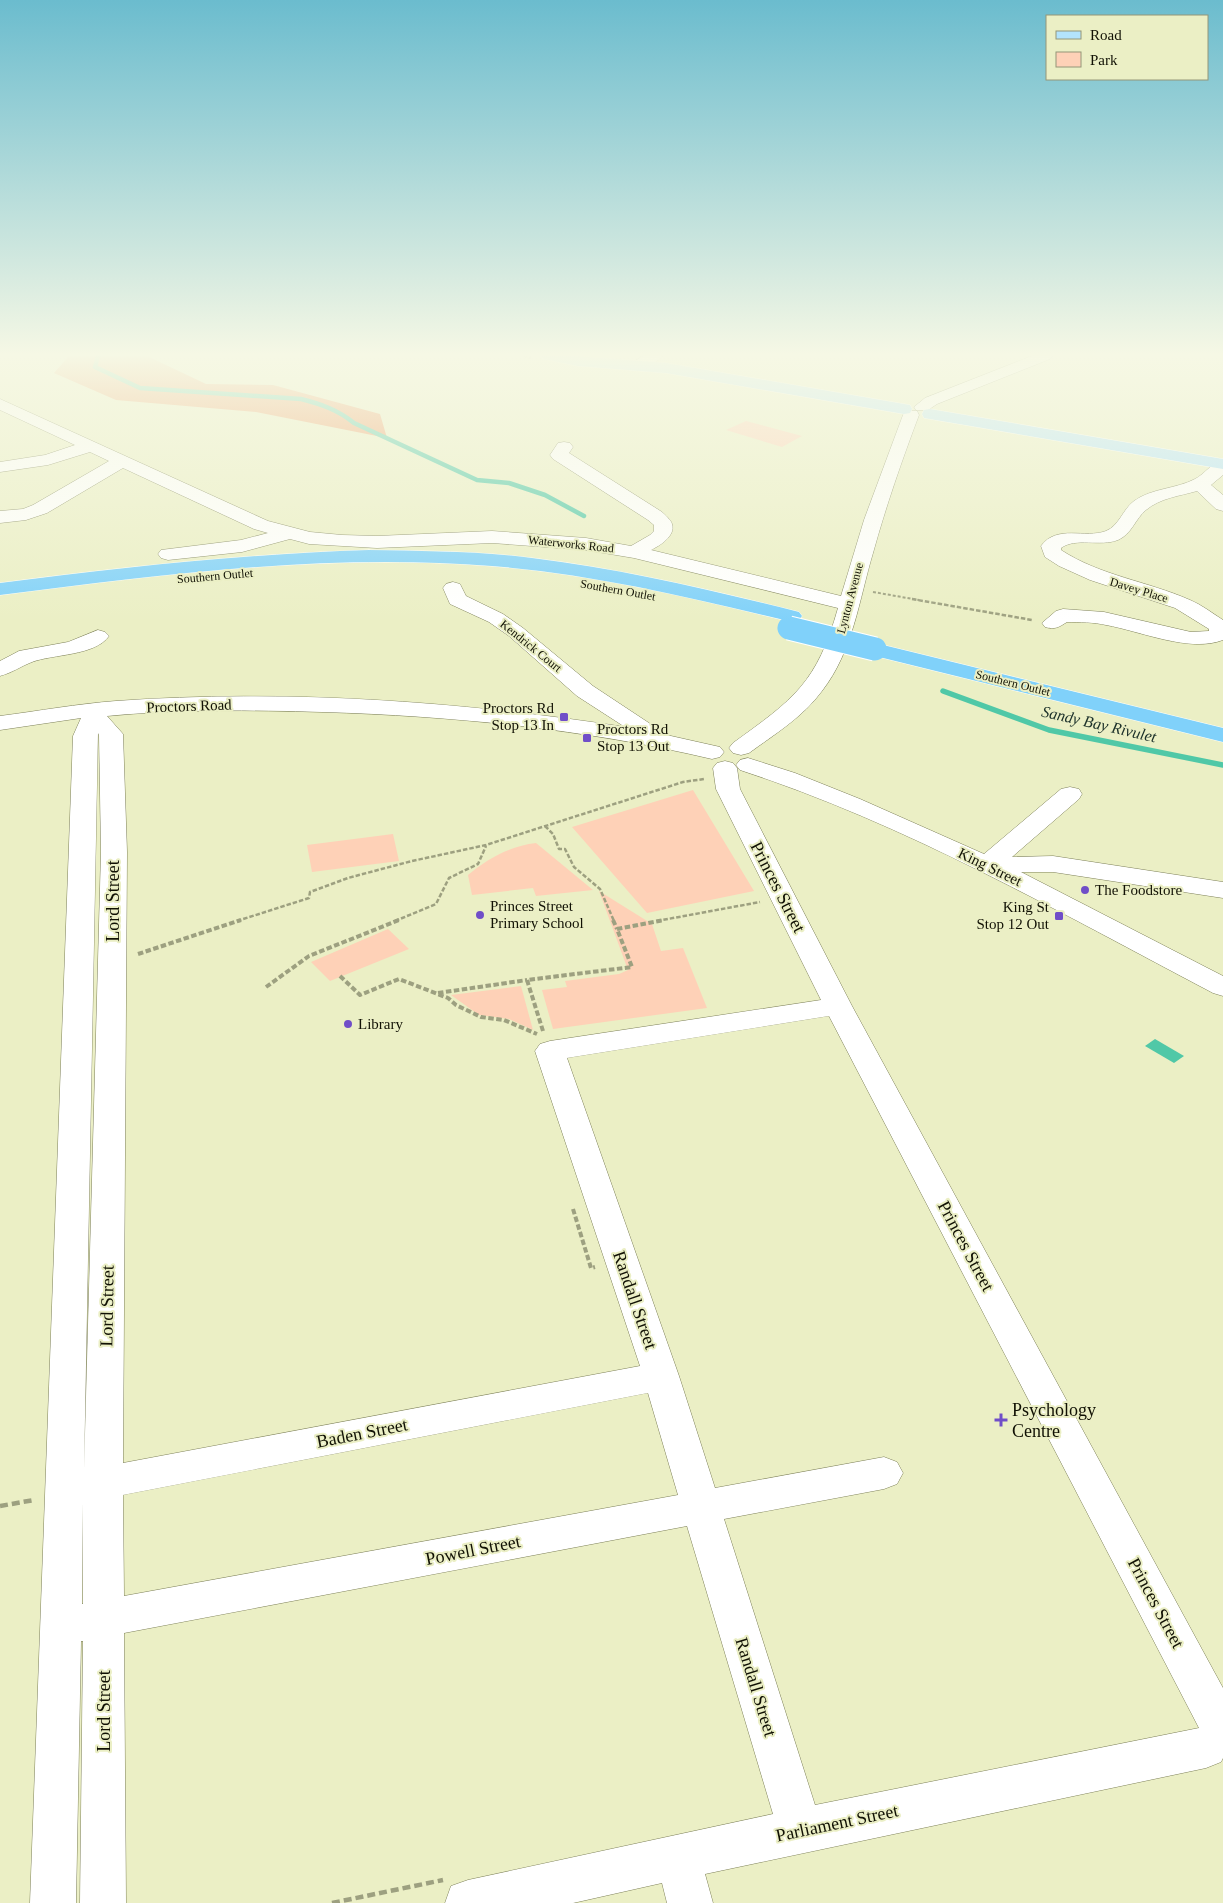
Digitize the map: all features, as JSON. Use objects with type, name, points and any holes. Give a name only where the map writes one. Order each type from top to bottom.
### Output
[{"type":"highway","name":"Southern Outlet","points":[[0,589],[152,570],[264,560],[352,556],[437,557],[512,562],[604,574],[666,586],[791,622],[1223,735]]},
{"type":"highway","name":"Southern Outlet","points":[[0,600],[249,572],[336,568],[431,568],[508,574],[592,585],[791,622]]},
{"type":"highway","name":"Southern Outlet","points":[[876,643],[1223,721]]},
{"type":"main road","points":[[1109,445],[1223,465]]},
{"type":"street","name":"Lynton Avenue","points":[[727,762],[787,715],[815,686],[834,652],[841,634],[850,596],[881,492],[902,445]]},
{"type":"street","name":"Waterworks Road","points":[[91,446],[261,524],[289,533],[324,540],[358,542],[512,538],[586,544],[850,596]]},
{"type":"street","points":[[0,468],[48,460],[91,446]]},
{"type":"street","points":[[564,448],[559,455],[563,459],[583,469],[656,516],[663,524],[663,531],[657,539],[634,552]]},
{"type":"street","points":[[0,517],[26,514],[40,509],[122,461]]},
{"type":"street","name":"Davey Place","points":[[1052,623],[1063,615],[1104,618],[1191,638],[1210,638],[1218,635],[1220,630],[1217,625],[1180,603],[1096,576],[1065,562],[1052,553],[1051,546],[1057,541],[1069,538],[1103,537],[1116,534],[1140,505],[1153,498],[1199,484],[1223,465]]},
{"type":"street","points":[[1199,484],[1212,493],[1223,505]]},
{"type":"street","name":"Waterworks Road","points":[[168,554],[242,546],[289,533]]},
{"type":"street","name":"Kendrick Court","points":[[453,588],[457,600],[496,618],[516,632],[585,691],[657,739]]},
{"type":"street","points":[[0,675],[0,669],[26,656],[74,647],[98,636]]},
{"type":"street","name":"Kendrick Court","points":[[585,691],[596,704],[597,710],[588,728]]},
{"type":"street","name":"Proctors Road","points":[[0,723],[94,713],[232,704],[378,706],[472,714],[588,728],[657,739],[727,762]]},
{"type":"street","name":"Lord Street","points":[[94,713],[85,736],[98,854],[104,1482],[103,1903]]},
{"type":"street","name":"King Street","points":[[727,762],[775,773],[901,824],[987,865],[1223,987]]},
{"type":"street","name":"Princes Street","points":[[727,762],[728,789],[838,1006],[1217,1737]]},
{"type":"street","points":[[987,865],[1070,794]]},
{"type":"street","name":"Lord Street","points":[[54,1903],[64,1490],[98,854]]},
{"type":"street","points":[[987,865],[1053,864],[1223,890]]},
{"type":"street","name":"Randall Street","points":[[800,1830],[661,1376],[550,1051],[838,1006]]},
{"type":"street","name":"Baden Street","points":[[64,1490],[661,1376]]},
{"type":"street","name":"Powell Street","points":[[62,1626],[884,1473]]},
{"type":"street","name":"Parliament Street","points":[[468,1903],[678,1858],[1217,1737]]},
{"type":"street","points":[[678,1858],[690,1903]]},
{"type":"path","points":[[850,596],[1052,623]]},
{"type":"path","points":[[137,954],[309,898],[310,892],[348,878],[412,861],[486,845],[683,782],[727,762]]},
{"type":"path","points":[[437,993],[632,967],[600,889],[574,867],[565,848],[559,849],[553,834],[545,826]]},
{"type":"path","points":[[266,987],[309,956],[436,904],[449,878],[478,864],[486,845]]},
{"type":"path","points":[[617,929],[762,902]]},
{"type":"path","points":[[340,976],[360,995],[399,979],[437,993],[481,1018],[504,1020],[545,1037]]},
{"type":"path","points":[[527,980],[545,1037]]},
{"type":"path","points":[[531,1039],[545,1037]]},
{"type":"path","points":[[571,1202],[590,1268],[599,1267]]},
{"type":"green space","points":[[693,790],[754,891],[647,913],[572,827]]},
{"type":"green space","points":[[393,834],[399,861],[312,872],[307,845]]},
{"type":"green space","points":[[536,843],[593,890],[536,896],[533,888],[472,895],[468,875],[499,854],[517,847]]},
{"type":"green space","points":[[599,891],[652,924],[661,951],[683,948],[707,1008],[553,1029],[542,990],[567,987],[565,981],[619,974],[628,970]]},
{"type":"green space","points":[[388,929],[409,949],[330,981],[311,962]]},
{"type":"green space","points":[[521,986],[533,1030],[509,1019],[479,1015],[451,995]]},
{"type":"water","points":[[1155,1039],[1184,1056],[1174,1063],[1145,1046]]},
{"type":"waterway","name":"Sandy Bay Rivulet","points":[[401,445],[477,480],[509,483],[545,495],[584,516]]},
{"type":"waterway","name":"Sandy Bay Rivulet","points":[[943,691],[1049,730],[1223,765]]},
{"type":"place","name":"Proctors Rd Stop 13 In","points":[[564,717]]},
{"type":"place","name":"Proctors Rd Stop 13 Out","points":[[587,738]]},
{"type":"place","name":"The Foodstore","points":[[1085,890]]},
{"type":"place","name":"Princes Street Primary School","points":[[480,915]]},
{"type":"place","name":"King St Stop 12 Out","points":[[1059,916]]},
{"type":"place","name":"Library","points":[[348,1024]]},
{"type":"place","name":"Psychology Centre","points":[[1001,1420]]}]
